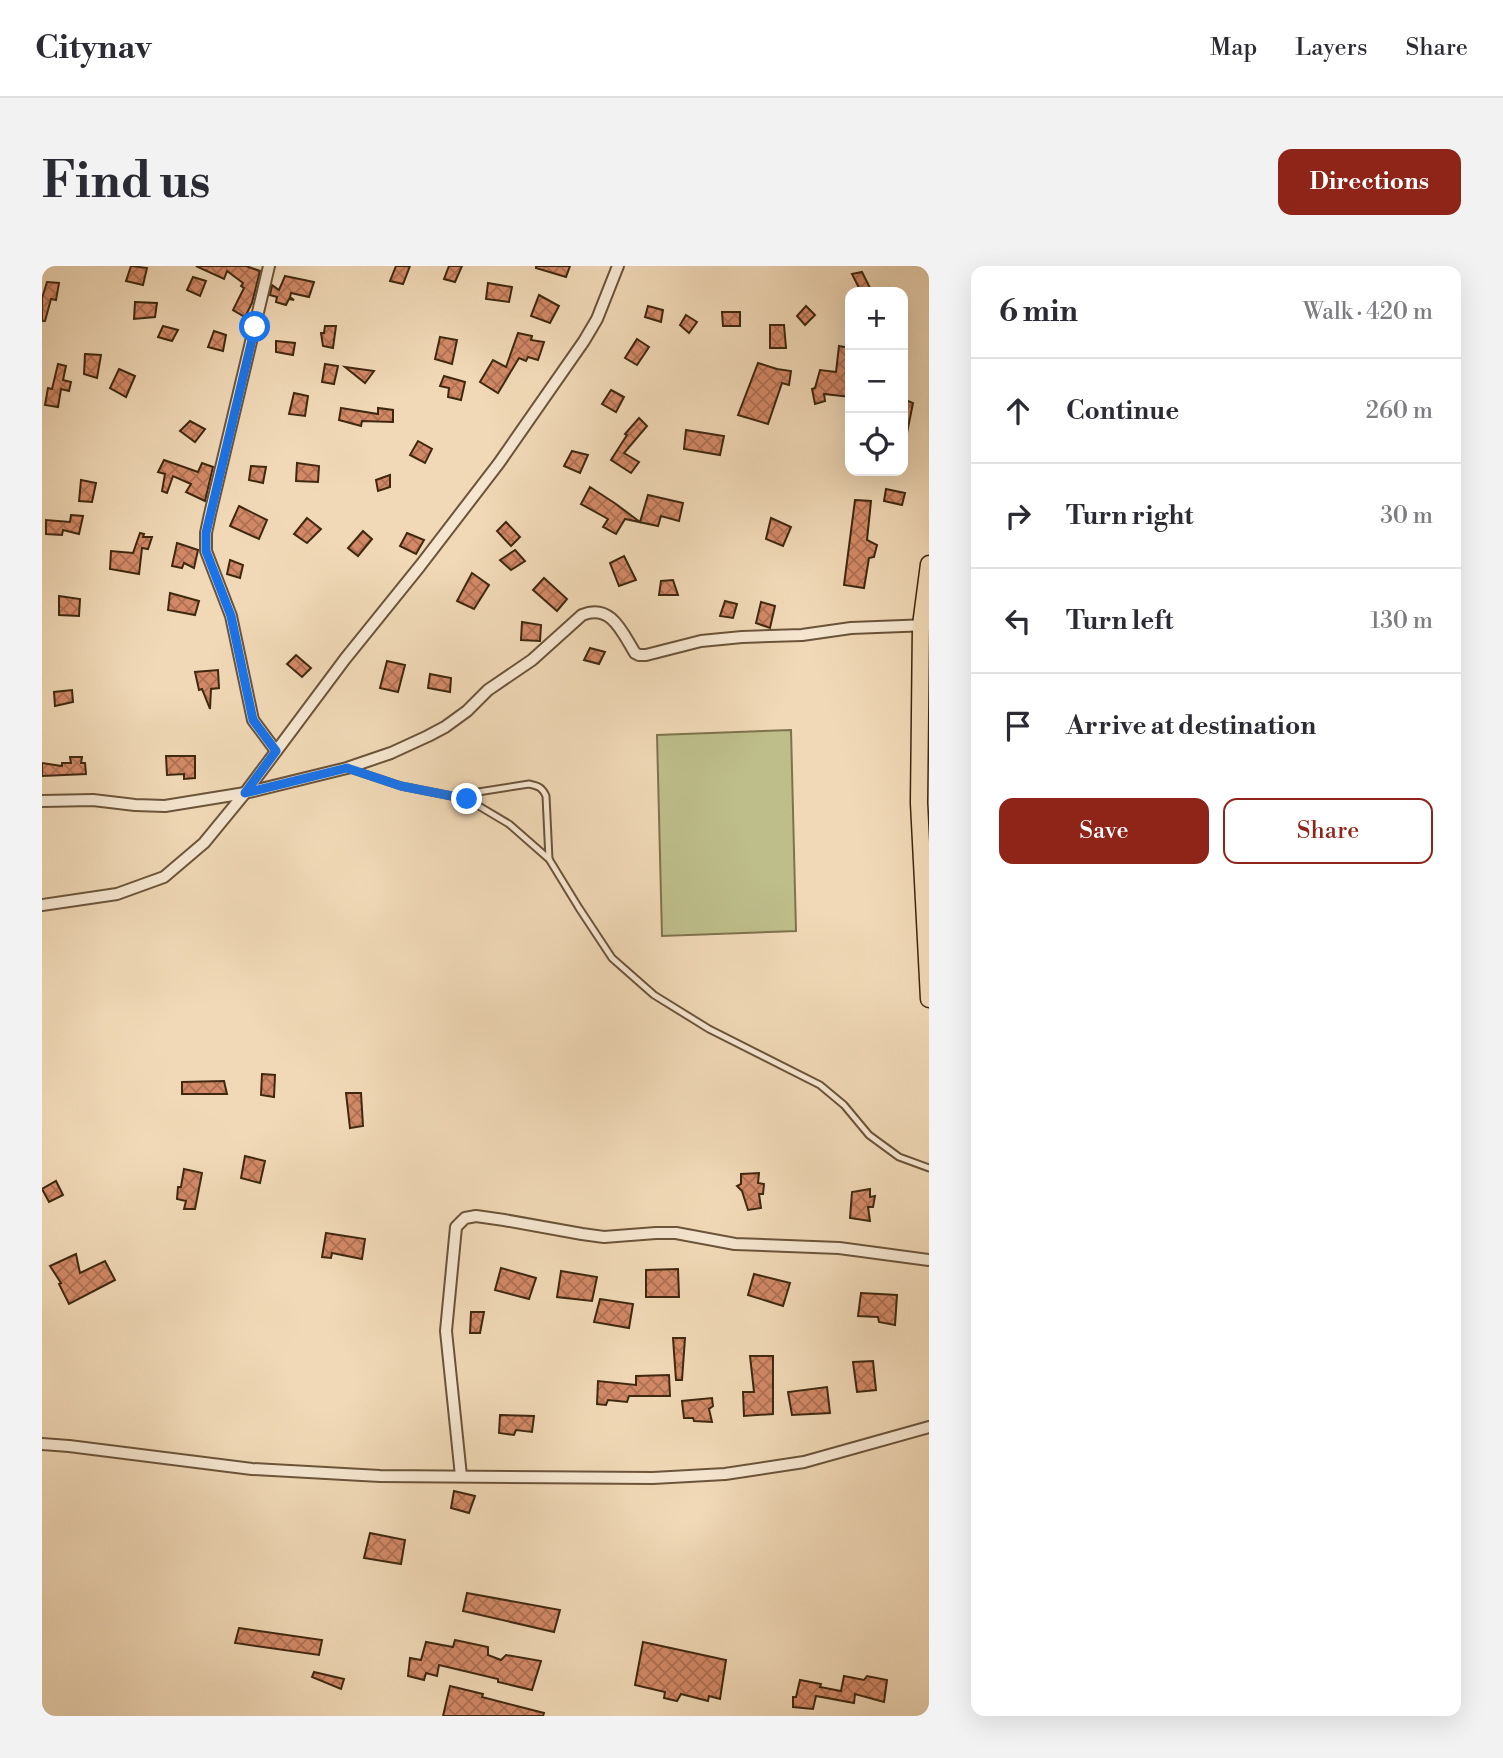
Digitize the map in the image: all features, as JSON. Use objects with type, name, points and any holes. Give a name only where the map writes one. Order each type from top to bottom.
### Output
[{"type":"main road","points":[[929,564],[919,803],[929,999]]},
{"type":"street","points":[[269,266],[210,514],[206,551],[231,616],[253,720],[276,751]]},
{"type":"street","points":[[42,905],[117,894],[164,877],[204,843],[245,793],[345,659],[421,566],[514,441],[584,341],[597,319],[618,266]]},
{"type":"street","points":[[42,801],[93,800],[165,806],[245,793],[347,768],[391,753],[445,727],[467,711],[488,690],[532,660],[582,615],[590,612],[611,617],[639,655],[741,637],[925,625]]},
{"type":"street","points":[[461,1476],[446,1331],[456,1227],[465,1218],[476,1216],[604,1237],[676,1233],[735,1244],[839,1248],[929,1260]]},
{"type":"street","points":[[42,1444],[252,1469],[380,1476],[653,1478],[725,1474],[804,1462],[929,1427]]},
{"type":"lane","points":[[347,768],[401,786],[467,799],[509,824],[549,859],[612,958],[654,996],[709,1029],[820,1085],[844,1105],[869,1135],[899,1157],[929,1168]]},
{"type":"lane","points":[[456,796],[529,784],[538,786],[546,796],[549,859]]},
{"type":"green space","points":[[791,730],[796,931],[662,936],[657,735]]},
{"type":"building","points":[[131,266],[147,268],[143,285],[126,281]]},
{"type":"building","points":[[196,266],[246,266],[260,271],[252,303],[245,317],[233,310],[244,288],[241,286],[243,283],[227,271],[224,279]]},
{"type":"building","points":[[396,266],[410,266],[403,284],[390,281]]},
{"type":"building","points":[[449,266],[462,266],[455,282],[444,279]]},
{"type":"building","points":[[536,266],[570,266],[566,277]]},
{"type":"building","points":[[862,272],[870,287],[858,287],[852,274]]},
{"type":"building","points":[[285,276],[314,282],[309,297],[291,293],[290,297],[294,300],[289,299],[286,305],[276,302],[277,297],[270,295],[272,285],[279,290]]},
{"type":"building","points":[[193,277],[206,281],[200,296],[187,290]]},
{"type":"building","points":[[47,282],[59,283],[56,300],[51,299],[45,321],[42,321],[42,298]]},
{"type":"building","points":[[488,283],[512,287],[509,302],[486,299]]},
{"type":"building","points":[[539,295],[559,306],[550,323],[531,316]]},
{"type":"building","points":[[135,302],[157,303],[155,317],[134,319]]},
{"type":"building","points":[[648,306],[663,310],[661,322],[645,317]]},
{"type":"building","points":[[806,306],[815,315],[805,325],[797,316]]},
{"type":"building","points":[[722,312],[740,312],[740,326],[723,326]]},
{"type":"building","points":[[686,315],[697,322],[689,333],[680,325]]},
{"type":"building","points":[[770,325],[784,325],[786,348],[770,348]]},
{"type":"building","points":[[163,326],[178,330],[172,341],[158,337]]},
{"type":"building","points":[[325,326],[336,326],[333,348],[323,346],[321,333],[324,333]]},
{"type":"building","points":[[214,331],[226,335],[223,351],[208,347]]},
{"type":"building","points":[[518,333],[532,336],[531,340],[544,342],[538,360],[528,357],[526,361],[519,358],[498,393],[480,382],[493,360],[506,367]]},
{"type":"building","points":[[440,337],[457,340],[452,364],[435,359]]},
{"type":"building","points":[[637,339],[649,347],[637,365],[625,358]]},
{"type":"building","points":[[276,341],[295,343],[293,355],[276,352]]},
{"type":"building","points":[[839,346],[845,347],[845,396],[824,394],[825,401],[815,404],[812,389],[815,388],[820,370],[836,372]]},
{"type":"building","points":[[85,354],[101,355],[97,378],[84,374]]},
{"type":"building","points":[[758,363],[791,371],[789,385],[782,383],[768,424],[738,415]]},
{"type":"building","points":[[58,364],[66,366],[63,380],[71,382],[69,391],[61,389],[58,407],[45,405],[48,388],[52,389]]},
{"type":"building","points":[[325,364],[338,366],[334,384],[322,382]]},
{"type":"building","points":[[345,367],[374,371],[365,383]]},
{"type":"building","points":[[119,369],[135,376],[126,397],[110,388]]},
{"type":"building","points":[[444,376],[465,382],[461,400],[448,397],[449,388],[440,386]]},
{"type":"building","points":[[611,390],[624,397],[616,412],[602,404]]},
{"type":"building","points":[[294,393],[308,396],[305,416],[289,414]]},
{"type":"building","points":[[908,401],[913,403],[908,428]]},
{"type":"building","points":[[341,408],[378,414],[378,408],[393,410],[393,422],[362,421],[361,426],[339,420]]},
{"type":"building","points":[[639,418],[647,426],[624,453],[639,462],[631,473],[611,460],[627,435],[625,434]]},
{"type":"building","points":[[190,421],[205,429],[195,442],[180,431]]},
{"type":"building","points":[[686,430],[724,436],[720,455],[684,449]]},
{"type":"building","points":[[418,441],[432,449],[425,463],[410,455]]},
{"type":"building","points":[[572,451],[588,455],[580,473],[564,466]]},
{"type":"building","points":[[164,460],[198,472],[202,463],[213,467],[205,501],[186,492],[191,484],[173,476],[167,493],[162,491],[165,474],[158,472]]},
{"type":"building","points":[[297,463],[319,466],[318,482],[296,481]]},
{"type":"building","points":[[251,466],[266,467],[263,483],[249,480]]},
{"type":"building","points":[[390,475],[390,487],[378,491],[376,480]]},
{"type":"building","points":[[81,480],[96,483],[92,502],[79,501]]},
{"type":"building","points":[[590,487],[640,522],[648,495],[683,503],[679,521],[661,516],[658,526],[625,519],[616,534],[603,527],[608,519],[581,504]]},
{"type":"building","points":[[886,489],[905,493],[902,505],[884,501]]},
{"type":"building","points":[[855,500],[871,501],[867,540],[877,545],[874,557],[869,558],[864,588],[844,585]]},
{"type":"building","points":[[239,506],[267,520],[259,539],[230,526]]},
{"type":"building","points":[[71,515],[83,516],[79,534],[63,530],[62,535],[46,534],[46,520],[70,522]]},
{"type":"building","points":[[307,518],[321,529],[307,543],[294,534]]},
{"type":"building","points":[[771,518],[791,527],[783,546],[766,539]]},
{"type":"building","points":[[506,522],[520,537],[511,546],[497,531]]},
{"type":"building","points":[[363,531],[372,539],[358,556],[348,548]]},
{"type":"building","points":[[140,533],[144,534],[143,537],[152,537],[148,549],[142,548],[139,574],[110,569],[111,551],[133,553]]},
{"type":"building","points":[[407,533],[424,540],[416,554],[400,546]]},
{"type":"building","points":[[177,543],[198,550],[194,568],[184,563],[182,568],[172,566]]},
{"type":"building","points":[[515,550],[525,561],[511,570],[500,560]]},
{"type":"building","points":[[624,556],[636,580],[619,586],[610,563]]},
{"type":"building","points":[[230,560],[243,565],[240,578],[227,574]]},
{"type":"building","points":[[472,573],[489,585],[474,609],[457,601]]},
{"type":"building","points":[[544,578],[567,599],[557,611],[533,590]]},
{"type":"building","points":[[673,580],[678,595],[659,595],[661,581]]},
{"type":"building","points":[[170,593],[199,601],[195,615],[168,610]]},
{"type":"building","points":[[59,596],[80,599],[79,616],[59,615]]},
{"type":"building","points":[[725,601],[737,604],[733,618],[720,616]]},
{"type":"building","points":[[761,602],[775,606],[770,628],[756,623]]},
{"type":"building","points":[[522,622],[541,625],[540,641],[521,640]]},
{"type":"building","points":[[590,648],[605,652],[599,664],[584,660]]},
{"type":"building","points":[[296,655],[311,668],[302,677],[287,664]]},
{"type":"building","points":[[387,661],[405,665],[398,692],[380,688]]},
{"type":"building","points":[[218,670],[219,688],[211,689],[210,709],[202,689],[199,690],[195,672]]},
{"type":"building","points":[[430,674],[451,678],[450,692],[428,688]]},
{"type":"building","points":[[72,690],[73,702],[55,706],[54,692]]},
{"type":"building","points":[[166,756],[195,756],[195,778],[184,779],[184,774],[167,775]]},
{"type":"building","points":[[70,757],[82,757],[81,763],[85,763],[86,774],[42,776],[42,763],[62,766],[62,763],[71,763]]},
{"type":"building","points":[[262,1074],[275,1075],[274,1097],[261,1095]]},
{"type":"building","points":[[224,1081],[227,1094],[182,1094],[182,1082]]},
{"type":"building","points":[[346,1093],[361,1093],[363,1126],[350,1128]]},
{"type":"building","points":[[245,1156],[265,1161],[260,1183],[241,1178]]},
{"type":"building","points":[[184,1169],[202,1173],[195,1209],[184,1209],[186,1201],[177,1199]]},
{"type":"building","points":[[759,1173],[758,1183],[764,1184],[763,1194],[759,1194],[761,1208],[748,1210],[742,1191],[737,1186],[741,1184],[741,1174]]},
{"type":"building","points":[[56,1181],[63,1195],[49,1202],[42,1189]]},
{"type":"building","points":[[870,1189],[870,1197],[875,1196],[873,1207],[868,1207],[870,1221],[850,1218],[852,1192]]},
{"type":"building","points":[[326,1233],[365,1239],[362,1259],[332,1253],[331,1258],[322,1257]]},
{"type":"building","points":[[76,1254],[80,1273],[105,1261],[115,1280],[69,1304],[59,1284],[61,1283],[50,1266]]},
{"type":"building","points":[[501,1268],[536,1278],[529,1299],[495,1290]]},
{"type":"building","points":[[678,1269],[679,1297],[646,1297],[646,1270]]},
{"type":"building","points":[[561,1271],[597,1277],[592,1301],[557,1297]]},
{"type":"building","points":[[754,1274],[790,1283],[783,1306],[748,1295]]},
{"type":"building","points":[[861,1293],[897,1295],[895,1325],[879,1322],[878,1317],[858,1316]]},
{"type":"building","points":[[600,1299],[633,1304],[629,1328],[594,1322]]},
{"type":"building","points":[[471,1312],[484,1312],[480,1333],[470,1333]]},
{"type":"building","points":[[673,1338],[685,1338],[682,1380],[676,1380]]},
{"type":"building","points":[[750,1356],[773,1356],[773,1414],[744,1416],[743,1392],[754,1392]]},
{"type":"building","points":[[873,1361],[876,1390],[857,1392],[853,1362]]},
{"type":"building","points":[[669,1375],[670,1396],[629,1396],[627,1402],[608,1400],[606,1405],[597,1404],[598,1381],[636,1385],[636,1376]]},
{"type":"building","points":[[827,1387],[830,1413],[792,1415],[788,1392]]},
{"type":"building","points":[[712,1398],[713,1406],[709,1409],[712,1422],[684,1418],[682,1401]]},
{"type":"building","points":[[500,1415],[534,1416],[532,1432],[516,1430],[514,1435],[499,1433]]},
{"type":"building","points":[[454,1491],[475,1496],[469,1513],[451,1508]]},
{"type":"building","points":[[370,1533],[405,1540],[401,1564],[364,1558]]},
{"type":"building","points":[[467,1593],[560,1610],[554,1632],[463,1611]]},
{"type":"building","points":[[239,1628],[322,1640],[319,1655],[235,1643]]},
{"type":"building","points":[[455,1640],[488,1647],[488,1655],[501,1660],[506,1655],[541,1661],[532,1690],[439,1665],[437,1676],[426,1673],[424,1680],[408,1676],[410,1658],[421,1660],[426,1642],[453,1647]]},
{"type":"building","points":[[643,1642],[726,1660],[720,1699],[709,1696],[708,1701],[681,1694],[677,1701],[664,1698],[665,1692],[635,1685]]},
{"type":"building","points":[[314,1672],[344,1679],[341,1689],[312,1677]]},
{"type":"building","points":[[844,1676],[864,1680],[867,1676],[887,1680],[884,1702],[855,1694],[854,1703],[816,1696],[813,1709],[793,1707],[793,1697],[796,1697],[800,1680],[841,1691]]},
{"type":"building","points":[[450,1686],[544,1713],[543,1716],[443,1716]]},
{"type":"route","points":[[255,327],[206,533],[206,551],[231,616],[253,720],[276,751],[245,793],[347,768],[401,786],[467,799]]}]
